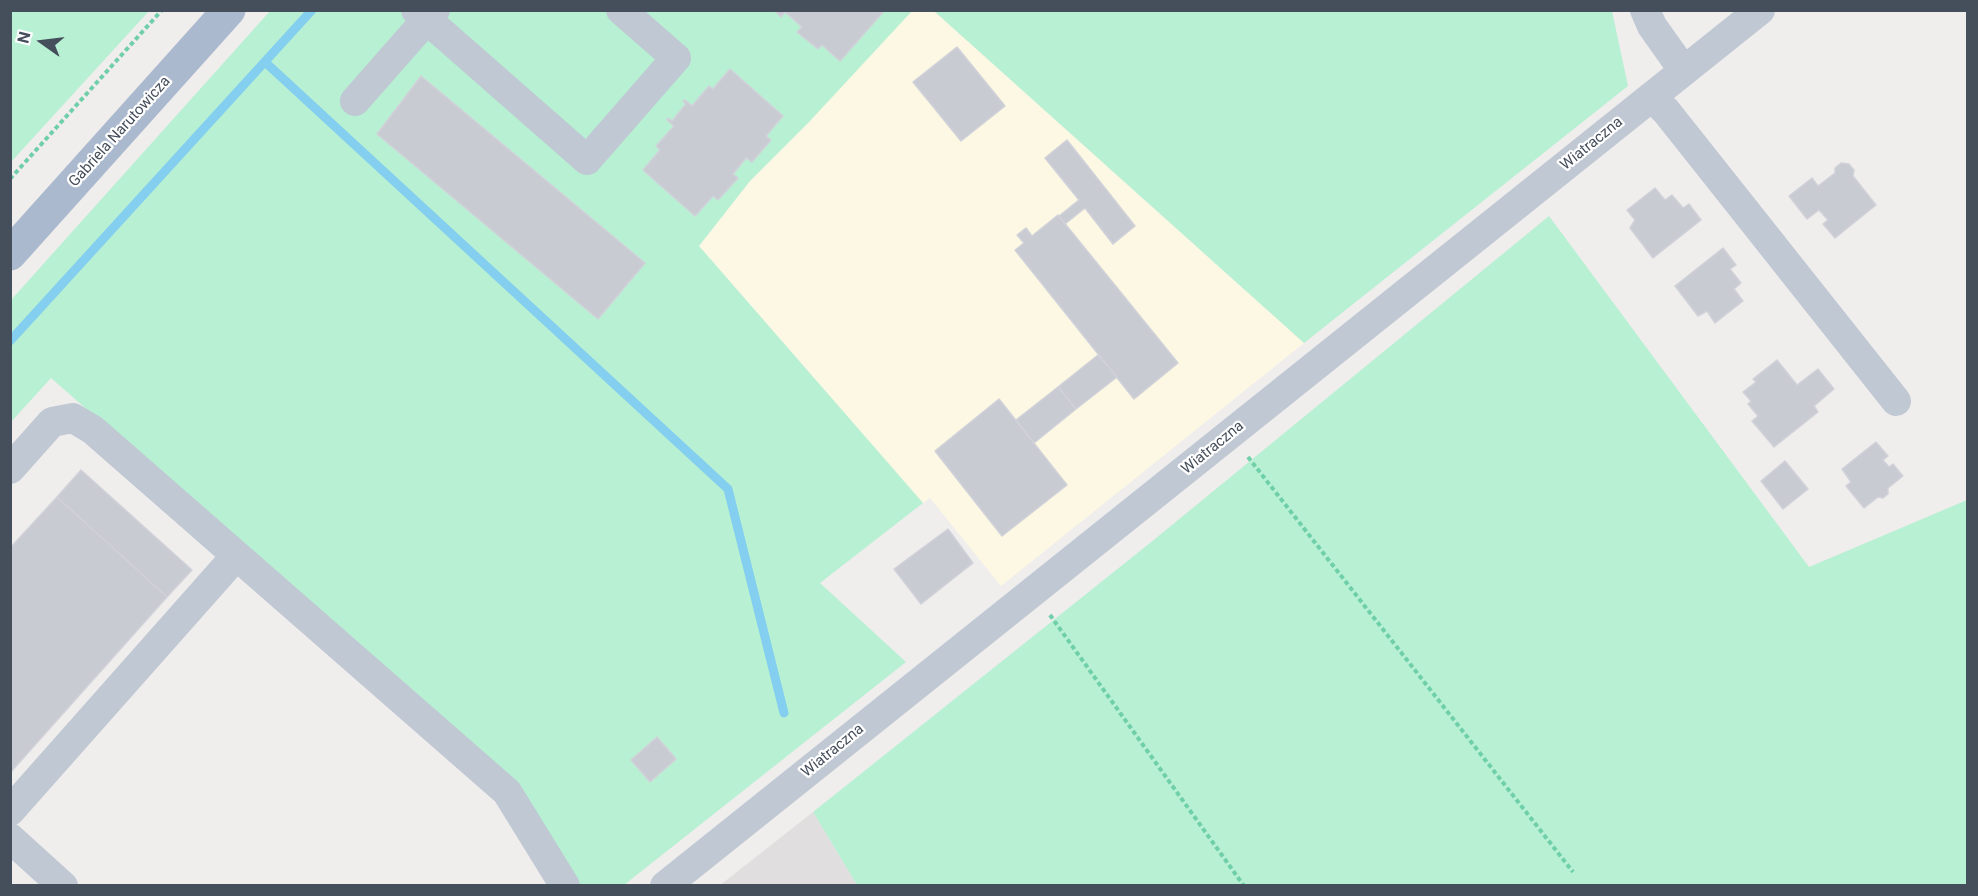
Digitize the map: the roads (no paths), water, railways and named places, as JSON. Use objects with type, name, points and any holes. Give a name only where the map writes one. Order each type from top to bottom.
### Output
[{"type":"main road","name":"Gabriela Narutowicza","points":[[10,254],[230,10]]},
{"type":"street","points":[[355,101],[426,14],[587,160],[676,58],[621,10]]},
{"type":"street","points":[[1644,10],[1652,26],[1684,71]]},
{"type":"street","name":"Wiatraczna","points":[[665,885],[1760,10]]},
{"type":"street","points":[[1651,97],[1666,111],[1896,401]]},
{"type":"street","points":[[10,469],[51,422],[73,418],[93,430],[507,792],[565,885]]},
{"type":"street","points":[[10,811],[236,556]]},
{"type":"street","points":[[10,838],[50,881]]},
{"type":"waterway","points":[[10,341],[312,10]]},
{"type":"waterway","points":[[265,62],[728,489],[784,713]]}]
